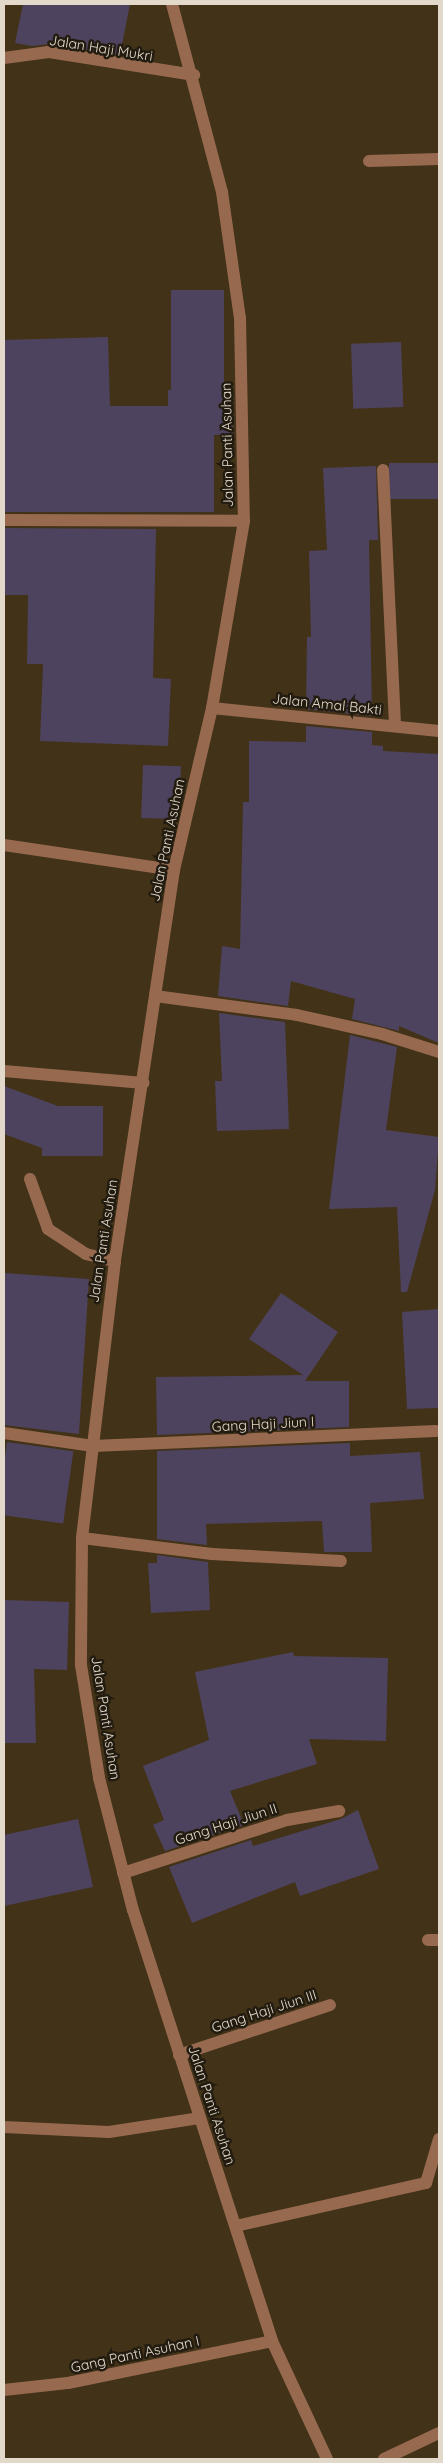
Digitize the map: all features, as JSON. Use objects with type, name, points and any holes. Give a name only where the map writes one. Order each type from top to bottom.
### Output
[{"type":"street","name":"Jalan Panti Asuhan","points":[[172,4],[194,75],[222,192],[240,318],[244,521],[212,708],[174,870],[143,1083],[114,1261],[82,1538],[81,1665],[99,1778],[124,1873],[179,2055],[272,2341],[327,2459]]},
{"type":"street","name":"Jalan Haji Mukri","points":[[4,58],[49,52],[194,75]]},
{"type":"street","points":[[369,161],[439,160]]},
{"type":"street","points":[[383,470],[395,726]]},
{"type":"street","points":[[4,520],[244,521]]},
{"type":"street","name":"Jalan Amal Bakti","points":[[212,708],[439,731]]},
{"type":"street","points":[[4,845],[174,870]]},
{"type":"street","points":[[155,996],[296,1015],[382,1034],[439,1052]]},
{"type":"street","points":[[4,1071],[143,1083]]},
{"type":"street","points":[[30,1179],[48,1229],[86,1254],[114,1261]]},
{"type":"street","name":"Gang Haji Jiun I","points":[[4,1433],[93,1446],[436,1430]]},
{"type":"street","points":[[82,1538],[212,1554],[341,1561]]},
{"type":"street","name":"Gang Haji Jiun II","points":[[124,1873],[287,1820],[339,1811]]},
{"type":"street","name":"Gang Haji Jiun III","points":[[179,2055],[330,2005]]},
{"type":"street","points":[[4,2127],[109,2132],[200,2118]]},
{"type":"street","points":[[236,2226],[426,2183],[439,2139]]},
{"type":"street","name":"Gang Panti Asuhan I","points":[[4,2390],[68,2383],[272,2341]]},
{"type":"street","points":[[384,2459],[439,2433]]},
{"type":"building","points":[[23,4],[130,4],[120,55],[50,44],[32,46],[15,43]]},
{"type":"building","points":[[171,290],[224,290],[224,389],[231,388],[233,434],[214,435],[214,512],[4,512],[4,340],[108,337],[110,406],[168,406],[168,390],[171,390]]},
{"type":"building","points":[[401,342],[403,407],[353,409],[351,344]]},
{"type":"building","points":[[389,463],[439,463],[439,499],[389,499]]},
{"type":"building","points":[[376,466],[378,540],[369,540],[372,716],[306,709],[307,637],[311,637],[309,551],[327,550],[323,468]]},
{"type":"building","points":[[4,528],[156,529],[153,678],[171,679],[168,746],[40,741],[43,664],[27,664],[28,595],[4,595]]},
{"type":"building","points":[[306,726],[372,732],[372,745],[383,746],[383,751],[439,754],[439,1043],[399,1026],[399,1031],[352,1019],[355,999],[291,981],[288,1006],[218,996],[222,946],[240,949],[243,802],[249,802],[249,741],[306,742]]},
{"type":"building","points":[[143,765],[181,766],[179,819],[141,818]]},
{"type":"building","points":[[219,1013],[285,1022],[289,1129],[217,1131],[215,1081],[222,1081]]},
{"type":"building","points":[[350,1035],[397,1047],[386,1130],[439,1137],[435,1190],[407,1292],[401,1292],[397,1207],[329,1209]]},
{"type":"building","points":[[4,1086],[58,1106],[103,1106],[103,1156],[42,1156],[42,1148],[4,1134]]},
{"type":"building","points":[[4,1273],[89,1279],[79,1434],[4,1425]]},
{"type":"building","points":[[281,1293],[338,1332],[305,1381],[349,1381],[349,1427],[157,1435],[156,1377],[303,1375],[249,1339]]},
{"type":"building","points":[[439,1309],[439,1408],[407,1409],[402,1312]]},
{"type":"building","points":[[7,1442],[73,1451],[63,1524],[4,1515],[4,1463]]},
{"type":"building","points":[[350,1443],[350,1456],[420,1452],[424,1499],[370,1503],[372,1552],[324,1552],[322,1521],[206,1524],[207,1545],[157,1539],[157,1451]]},
{"type":"building","points":[[157,1555],[208,1562],[210,1610],[151,1613],[148,1563],[157,1563]]},
{"type":"building","points":[[4,1600],[69,1602],[67,1670],[34,1669],[36,1743],[4,1743]]},
{"type":"building","points":[[293,1652],[294,1656],[388,1658],[386,1741],[309,1739],[317,1764],[230,1791],[244,1825],[165,1851],[153,1825],[164,1820],[143,1766],[209,1740],[195,1672]]},
{"type":"building","points":[[358,1810],[379,1869],[300,1896],[295,1882],[192,1923],[169,1867],[251,1840],[253,1846],[341,1819]]},
{"type":"building","points":[[78,1819],[93,1887],[4,1906],[4,1835]]}]
